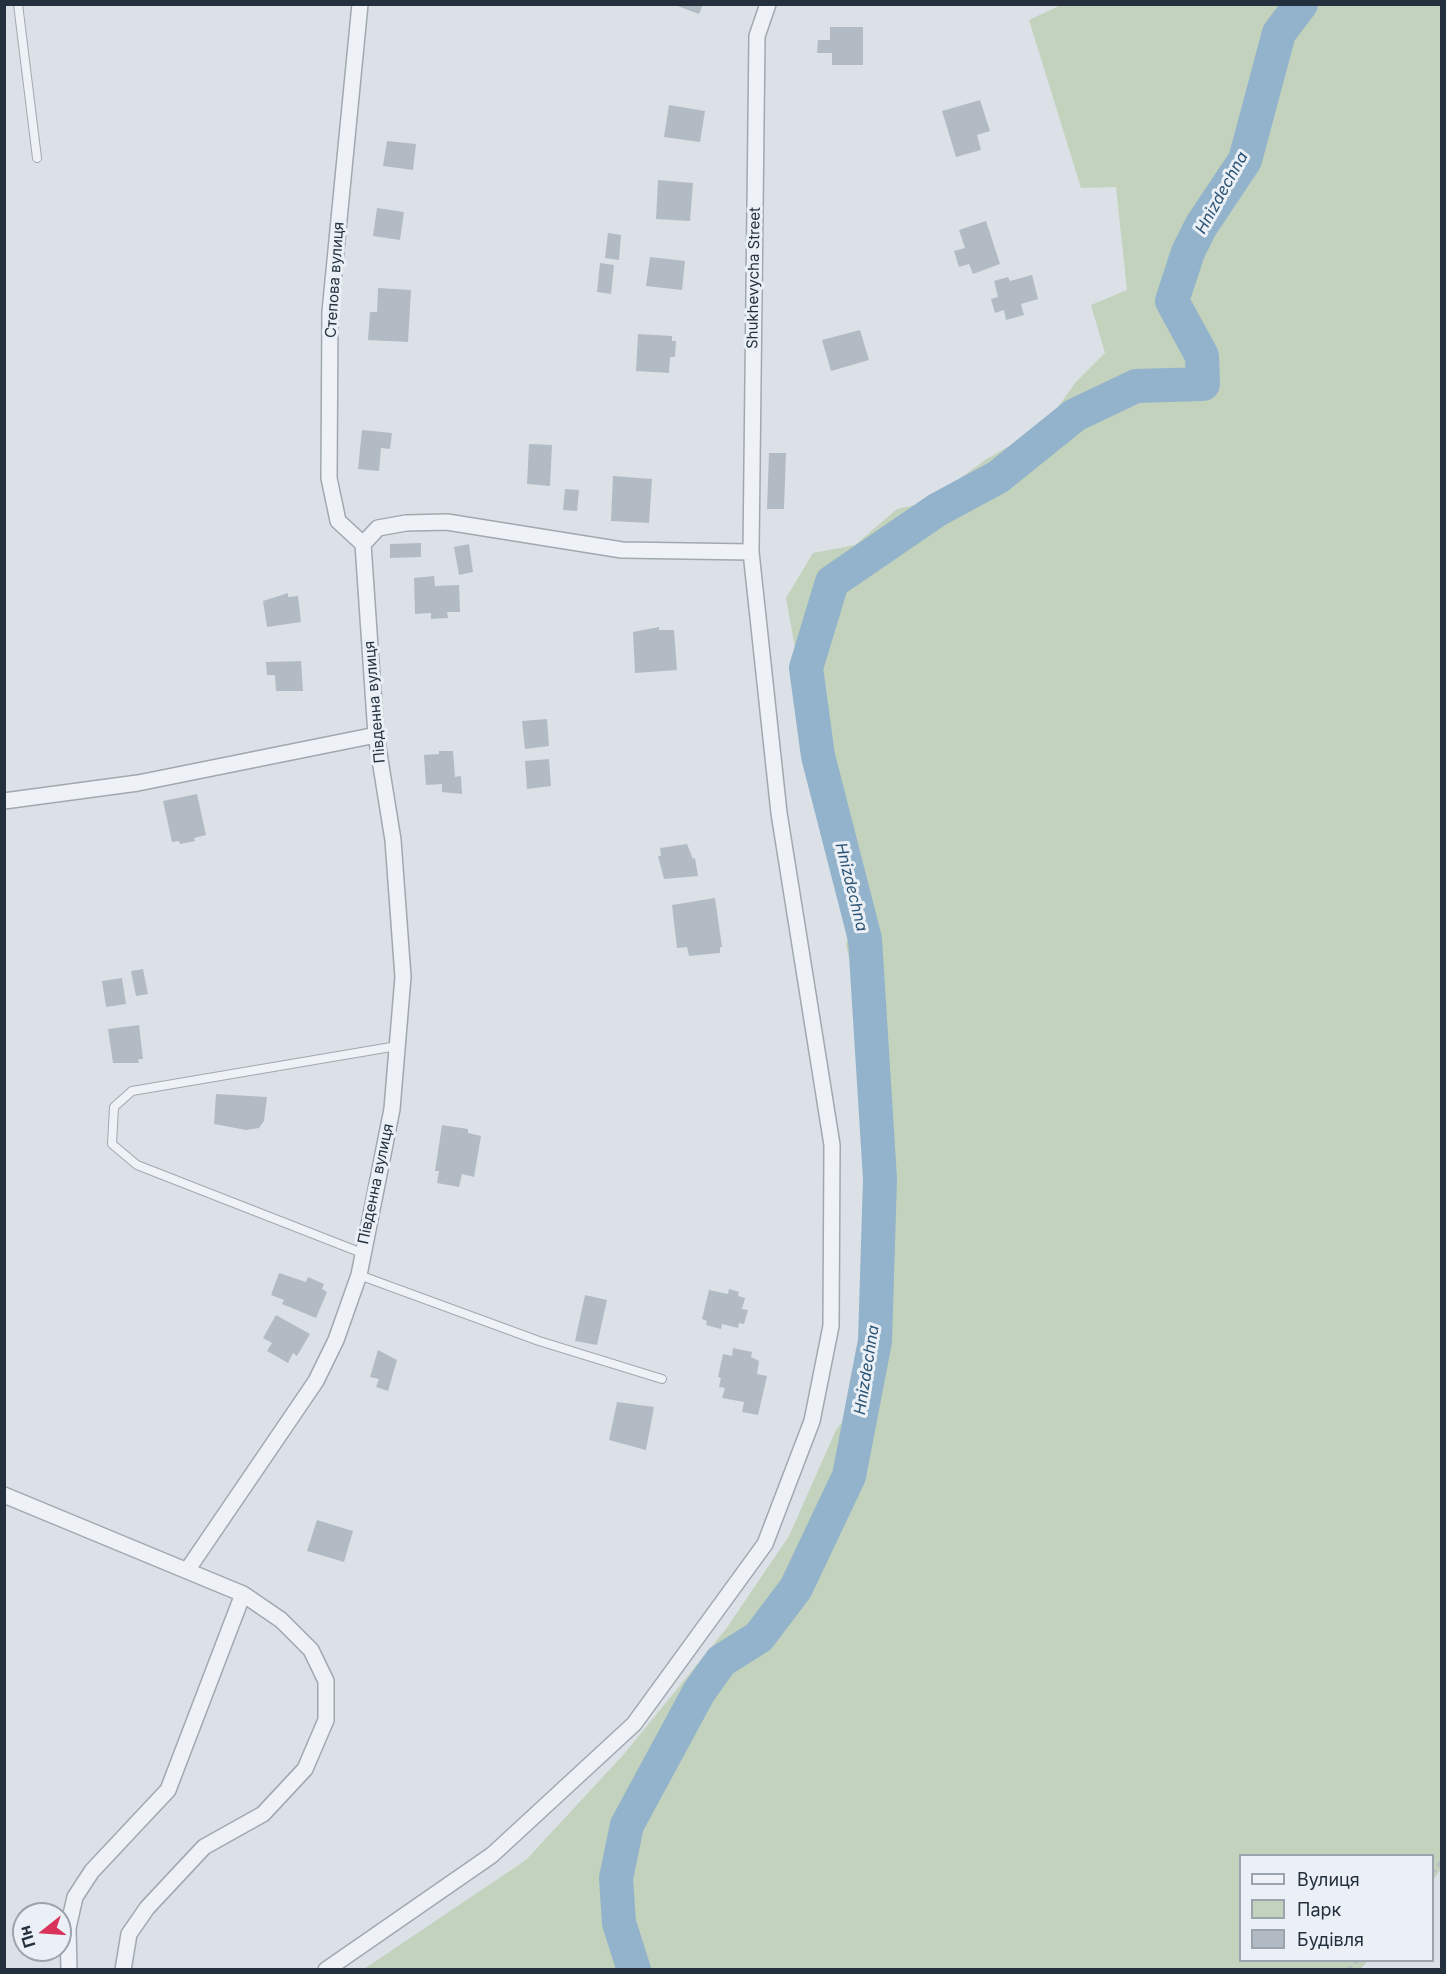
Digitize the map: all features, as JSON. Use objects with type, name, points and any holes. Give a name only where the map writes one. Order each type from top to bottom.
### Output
[{"type":"street","name":"Степова вулиця","points":[[360,4],[330,312],[328,478],[338,521],[363,544]]},
{"type":"street","name":"Shukhevycha Street","points":[[326,1970],[492,1855],[634,1724],[765,1544],[812,1421],[831,1326],[832,1145],[779,813],[751,552],[757,36],[768,4]]},
{"type":"street","points":[[363,544],[378,528],[405,523],[447,522],[622,550],[751,552]]},
{"type":"street","name":"Південна вулиця","points":[[188,1569],[316,1381],[336,1340],[359,1275],[392,1109],[403,977],[393,840],[376,735],[363,544]]},
{"type":"street","points":[[4,801],[138,783],[376,735]]},
{"type":"street","points":[[6,1499],[188,1569],[243,1594],[281,1620],[311,1650],[326,1681],[326,1720],[305,1769],[263,1814],[204,1847],[147,1908],[129,1934],[123,1970]]},
{"type":"street","points":[[69,1970],[68,1928],[75,1897],[92,1871],[168,1790],[243,1594]]},
{"type":"lane","points":[[18,4],[37,158]]},
{"type":"lane","points":[[362,1253],[137,1165],[112,1144],[114,1107],[132,1091],[397,1046]]},
{"type":"lane","points":[[359,1275],[539,1341],[662,1379]]},
{"type":"green space","points":[[1061,5],[1441,5],[1441,1869],[1434,1879],[1434,1854],[1239,1854],[1239,1962],[1367,1962],[1360,1969],[364,1969],[526,1860],[624,1754],[726,1629],[789,1536],[836,1430],[877,1378],[893,1260],[889,1091],[880,1034],[856,986],[846,945],[857,890],[842,845],[825,825],[835,765],[808,721],[786,598],[813,553],[855,545],[897,509],[928,502],[985,460],[1045,425],[1075,383],[1105,353],[1091,305],[1127,290],[1116,187],[1081,188],[1029,20]]},
{"type":"building","points":[[672,4],[703,4],[699,14]]},
{"type":"building","points":[[830,27],[863,27],[863,65],[832,65],[832,53],[817,53],[818,40],[830,40]]},
{"type":"building","points":[[980,100],[990,131],[977,135],[981,150],[956,157],[942,111]]},
{"type":"building","points":[[669,105],[705,111],[700,142],[664,137]]},
{"type":"building","points":[[387,141],[416,144],[413,170],[383,166]]},
{"type":"building","points":[[658,180],[693,183],[690,221],[656,219]]},
{"type":"building","points":[[377,208],[404,212],[400,240],[373,236]]},
{"type":"building","points":[[986,221],[1000,264],[973,274],[969,264],[959,267],[954,251],[965,248],[959,230]]},
{"type":"building","points":[[608,233],[621,235],[619,260],[605,258]]},
{"type":"building","points":[[650,257],[685,261],[682,290],[646,286]]},
{"type":"building","points":[[600,263],[614,265],[611,294],[597,292]]},
{"type":"building","points":[[1032,275],[1038,299],[1021,304],[1024,315],[1006,320],[1004,310],[995,313],[991,299],[998,297],[994,281],[1008,277],[1010,281]]},
{"type":"building","points":[[378,288],[411,290],[408,342],[368,340],[370,312],[377,312]]},
{"type":"building","points":[[860,330],[869,360],[831,371],[822,340]]},
{"type":"building","points":[[638,334],[672,336],[672,341],[676,341],[675,357],[670,357],[669,373],[636,371]]},
{"type":"building","points":[[362,430],[392,433],[390,449],[381,448],[379,471],[358,469]]},
{"type":"building","points":[[529,444],[552,445],[550,486],[527,484]]},
{"type":"building","points":[[769,453],[786,453],[784,509],[767,509]]},
{"type":"building","points":[[613,476],[652,479],[649,523],[611,521]]},
{"type":"building","points":[[565,489],[579,490],[577,511],[563,510]]},
{"type":"building","points":[[421,543],[421,557],[390,558],[390,544]]},
{"type":"building","points":[[469,544],[473,572],[459,575],[454,547]]},
{"type":"building","points":[[434,576],[435,586],[459,585],[460,612],[447,612],[448,618],[431,619],[431,613],[415,614],[414,578]]},
{"type":"building","points":[[288,593],[288,597],[298,596],[301,622],[267,627],[263,601]]},
{"type":"building","points":[[659,627],[659,630],[674,630],[677,670],[635,673],[633,632]]},
{"type":"building","points":[[301,661],[303,691],[276,691],[275,675],[267,675],[266,662]]},
{"type":"building","points":[[547,719],[549,746],[525,749],[522,721]]},
{"type":"building","points":[[439,751],[453,751],[455,777],[461,776],[462,794],[442,792],[442,784],[426,785],[424,755],[439,754]]},
{"type":"building","points":[[549,759],[551,786],[527,789],[525,761]]},
{"type":"building","points":[[197,794],[206,835],[194,838],[195,841],[180,844],[179,841],[172,842],[163,801]]},
{"type":"building","points":[[687,844],[693,859],[695,858],[698,876],[664,879],[658,856],[661,856],[660,848]]},
{"type":"building","points":[[715,898],[722,947],[720,947],[720,953],[689,956],[687,947],[677,948],[672,905]]},
{"type":"building","points":[[143,969],[148,994],[136,996],[131,971]]},
{"type":"building","points":[[122,978],[126,1004],[106,1007],[102,981]]},
{"type":"building","points":[[139,1025],[143,1059],[138,1059],[139,1063],[113,1063],[108,1029]]},
{"type":"building","points":[[216,1094],[267,1097],[264,1121],[259,1128],[246,1130],[214,1124]]},
{"type":"building","points":[[442,1125],[468,1129],[468,1133],[481,1136],[474,1177],[462,1174],[459,1187],[437,1183],[439,1171],[435,1171]]},
{"type":"building","points":[[279,1273],[306,1282],[308,1277],[324,1284],[322,1289],[327,1292],[316,1318],[282,1304],[284,1300],[271,1295]]},
{"type":"building","points":[[729,1289],[739,1292],[738,1296],[745,1298],[742,1309],[748,1310],[744,1324],[739,1323],[738,1328],[722,1324],[721,1329],[706,1325],[707,1321],[702,1319],[709,1290],[728,1294]]},
{"type":"building","points":[[585,1295],[607,1300],[597,1345],[575,1341]]},
{"type":"building","points":[[276,1315],[310,1334],[297,1356],[293,1353],[288,1363],[267,1351],[272,1343],[263,1338]]},
{"type":"building","points":[[733,1348],[752,1352],[751,1357],[759,1361],[757,1374],[767,1376],[758,1415],[742,1412],[744,1402],[722,1398],[725,1388],[719,1387],[721,1378],[718,1377],[723,1354],[732,1356]]},
{"type":"building","points":[[378,1350],[397,1360],[388,1391],[376,1387],[379,1379],[370,1377]]},
{"type":"building","points":[[617,1402],[654,1407],[646,1450],[609,1440]]},
{"type":"building","points":[[317,1520],[353,1531],[344,1562],[307,1551]]},
{"type":"waterway","name":"Hnizdechna","points":[[634,1970],[619,1923],[616,1878],[627,1825],[699,1692],[721,1661],[759,1637],[796,1588],[849,1476],[875,1341],[880,1179],[865,939],[818,756],[806,668],[832,582],[937,510],[998,477],[1075,415],[1136,386],[1203,384],[1202,356],[1172,301],[1188,252],[1201,226],[1245,160],[1279,33],[1301,4]]}]
